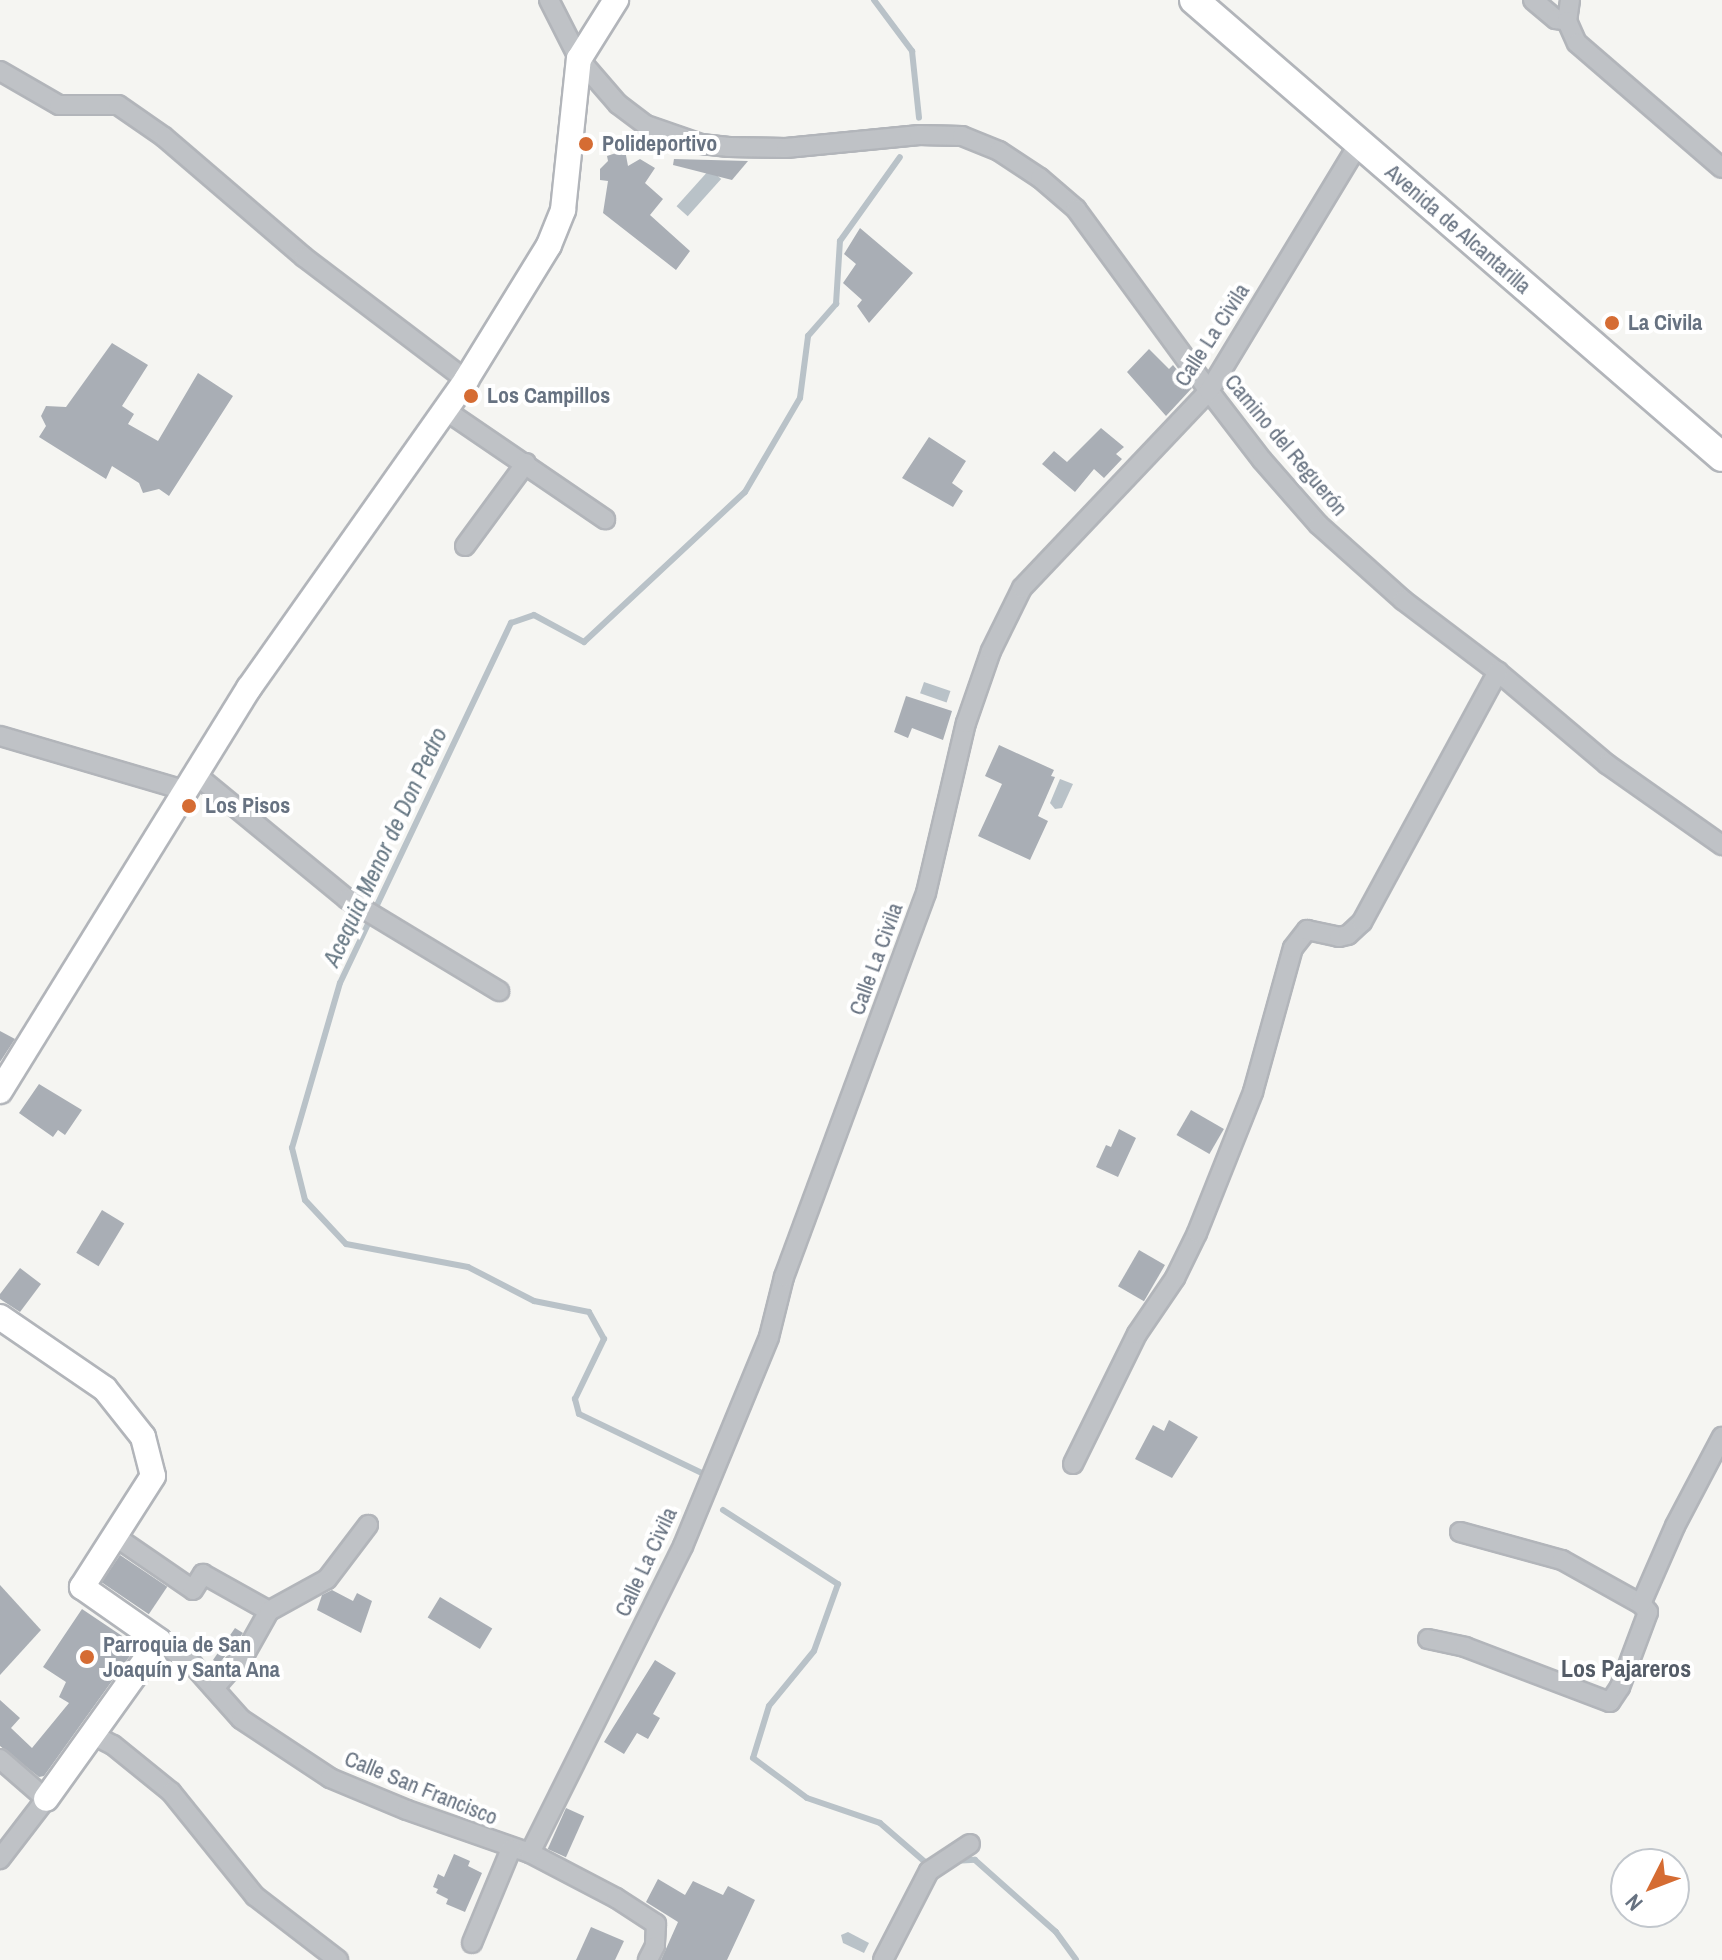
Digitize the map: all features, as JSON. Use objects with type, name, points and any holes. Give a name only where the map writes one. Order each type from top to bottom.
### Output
[{"type":"main road","points":[[0,1091],[110,918],[189,782],[249,688],[466,380],[549,245],[563,210],[579,59],[616,0]]},
{"type":"main road","name":"Avenida de Alcantarilla","points":[[1194,0],[1722,457]]},
{"type":"main road","points":[[0,1317],[105,1389],[143,1437],[153,1476],[82,1587],[159,1641],[95,1736],[46,1799]]},
{"type":"street","name":"Camino del Reguerón","points":[[549,0],[579,59],[618,104],[646,125],[701,144],[786,148],[919,135],[962,136],[999,151],[1040,178],[1076,209],[1262,460],[1319,525],[1403,600],[1498,672],[1607,764],[1722,845]]},
{"type":"street","points":[[1533,0],[1556,19],[1567,21]]},
{"type":"street","points":[[1570,0],[1567,21],[1582,47],[1722,168]]},
{"type":"street","points":[[0,71],[59,105],[118,105],[164,137],[304,257],[466,380]]},
{"type":"street","name":"Calle La Civila","points":[[530,1853],[683,1546],[769,1337],[784,1277],[926,893],[966,723],[991,651],[1022,588],[1209,391],[1359,143]]},
{"type":"street","points":[[445,410],[605,519]]},
{"type":"street","points":[[465,546],[526,463]]},
{"type":"street","points":[[1073,1464],[1137,1334],[1175,1278],[1197,1233],[1253,1092],[1293,948],[1307,930],[1339,937],[1348,935],[1362,922],[1498,672]]},
{"type":"street","points":[[0,736],[189,782],[347,899],[499,991]]},
{"type":"street","points":[[1641,1604],[1692,1491],[1722,1437]]},
{"type":"street","points":[[214,1688],[246,1652],[269,1611],[327,1579],[368,1525]]},
{"type":"street","points":[[1428,1639],[1465,1647],[1610,1702],[1620,1687],[1648,1612],[1641,1604],[1562,1560],[1460,1532]]},
{"type":"street","points":[[116,1537],[193,1590],[203,1574],[269,1611]]},
{"type":"street","name":"Calle San Francisco","points":[[159,1641],[193,1665],[241,1719],[330,1778],[511,1849],[530,1853],[616,1898],[656,1924],[655,1946],[648,1960]]},
{"type":"street","points":[[95,1736],[113,1745],[171,1792],[255,1896],[338,1960]]},
{"type":"street","points":[[0,1759],[46,1799],[0,1859]]},
{"type":"street","points":[[883,1960],[929,1871],[970,1844]]},
{"type":"street","points":[[472,1943],[511,1849]]},
{"type":"shaded area","points":[[710,169],[721,179],[688,216],[677,206]]},
{"type":"shaded area","points":[[924,682],[950,691],[947,702],[920,693]]},
{"type":"shaded area","points":[[1060,779],[1073,784],[1062,808],[1055,809],[1050,803]]},
{"type":"shaded area","points":[[848,1932],[869,1943],[864,1953],[843,1943],[841,1935]]},
{"type":"building","points":[[625,150],[628,166],[640,159],[655,168],[645,183],[663,199],[650,215],[690,251],[676,270],[603,213],[608,181],[600,180],[600,169],[608,161],[607,156]]},
{"type":"building","points":[[674,159],[748,161],[732,180],[673,165]]},
{"type":"building","points":[[860,228],[913,273],[869,323],[857,306],[862,300],[843,283],[856,264],[844,254]]},
{"type":"building","points":[[112,343],[148,365],[122,406],[134,414],[128,424],[158,441],[198,373],[233,396],[169,496],[159,489],[143,493],[139,483],[112,466],[106,479],[39,437],[46,426],[41,416],[46,406],[66,407]]},
{"type":"building","points":[[1149,349],[1169,369],[1173,365],[1192,388],[1166,416],[1127,372]]},
{"type":"building","points":[[1101,428],[1124,447],[1116,454],[1122,459],[1104,478],[1094,469],[1075,492],[1042,464],[1054,451],[1067,462]]},
{"type":"building","points":[[929,437],[966,461],[952,483],[963,491],[953,507],[902,478]]},
{"type":"building","points":[[906,696],[952,711],[943,740],[912,728],[908,738],[894,732]]},
{"type":"building","points":[[999,745],[1054,770],[1051,776],[1055,777],[1038,816],[1048,821],[1030,860],[978,836],[1002,784],[985,776]]},
{"type":"building","points":[[0,1031],[15,1039],[0,1062]]},
{"type":"building","points":[[39,1084],[82,1110],[65,1135],[58,1130],[53,1137],[19,1113]]},
{"type":"building","points":[[1191,1110],[1224,1129],[1209,1154],[1176,1135]]},
{"type":"building","points":[[1119,1129],[1136,1138],[1118,1177],[1096,1167],[1106,1145],[1111,1147]]},
{"type":"building","points":[[102,1210],[124,1223],[99,1266],[76,1253]]},
{"type":"building","points":[[1139,1250],[1165,1265],[1144,1301],[1118,1286]]},
{"type":"building","points":[[20,1268],[41,1284],[20,1312],[0,1299],[0,1294]]},
{"type":"building","points":[[1169,1420],[1198,1437],[1172,1478],[1135,1459],[1153,1425],[1164,1431]]},
{"type":"building","points":[[120,1555],[167,1587],[149,1614],[102,1582]]},
{"type":"building","points":[[0,1585],[41,1630],[0,1675]]},
{"type":"building","points":[[332,1590],[353,1601],[357,1593],[372,1601],[361,1633],[317,1610],[322,1595]]},
{"type":"building","points":[[440,1597],[492,1628],[480,1649],[428,1618]]},
{"type":"building","points":[[82,1609],[137,1646],[44,1776],[39,1777],[0,1746],[0,1700],[20,1718],[11,1728],[32,1748],[69,1703],[59,1697],[66,1682],[43,1667]]},
{"type":"building","points":[[235,1628],[243,1633],[219,1664],[213,1660]]},
{"type":"building","points":[[655,1660],[676,1673],[653,1714],[660,1718],[648,1739],[637,1733],[624,1754],[604,1742]]},
{"type":"building","points":[[566,1808],[584,1816],[566,1857],[548,1849]]},
{"type":"building","points":[[454,1854],[470,1861],[468,1866],[482,1873],[465,1912],[446,1904],[448,1899],[436,1893],[438,1889],[433,1887],[438,1874],[444,1877]]},
{"type":"building","points":[[658,1879],[685,1895],[693,1881],[723,1895],[728,1886],[755,1900],[727,1960],[661,1960],[678,1922],[646,1902]]},
{"type":"building","points":[[591,1927],[624,1941],[615,1960],[576,1960]]},
{"type":"waterway","name":"Acequia Menor de Don Pedro","points":[[874,0],[912,51],[919,118]]},
{"type":"waterway","name":"Acequia Menor de Don Pedro","points":[[706,1475],[579,1414],[575,1399],[604,1339],[589,1312],[534,1301],[468,1267],[346,1244],[305,1200],[292,1148],[340,983],[511,623],[534,615],[584,642],[745,492],[800,398],[808,336],[836,304],[840,241],[900,157]]},
{"type":"waterway","name":"Acequia Menor de Don Pedro","points":[[723,1510],[838,1584],[814,1651],[769,1706],[753,1758],[807,1798],[880,1823],[925,1862],[934,1861]]},
{"type":"waterway","name":"Acequia Menor de Don Pedro","points":[[953,1861],[975,1860],[1056,1932],[1076,1960]]},
{"type":"place","name":"Polideportivo","points":[[586,144]]},
{"type":"place","name":"La Civila","points":[[1612,323]]},
{"type":"place","name":"Los Campillos","points":[[471,396]]},
{"type":"place","name":"Los Pisos","points":[[189,806]]},
{"type":"place","name":"Parroquia de San Joaquín y Santa Ana","points":[[87,1657]]},
{"type":"district","name":"Los Pajareros","points":[[1626,1669]]}]
